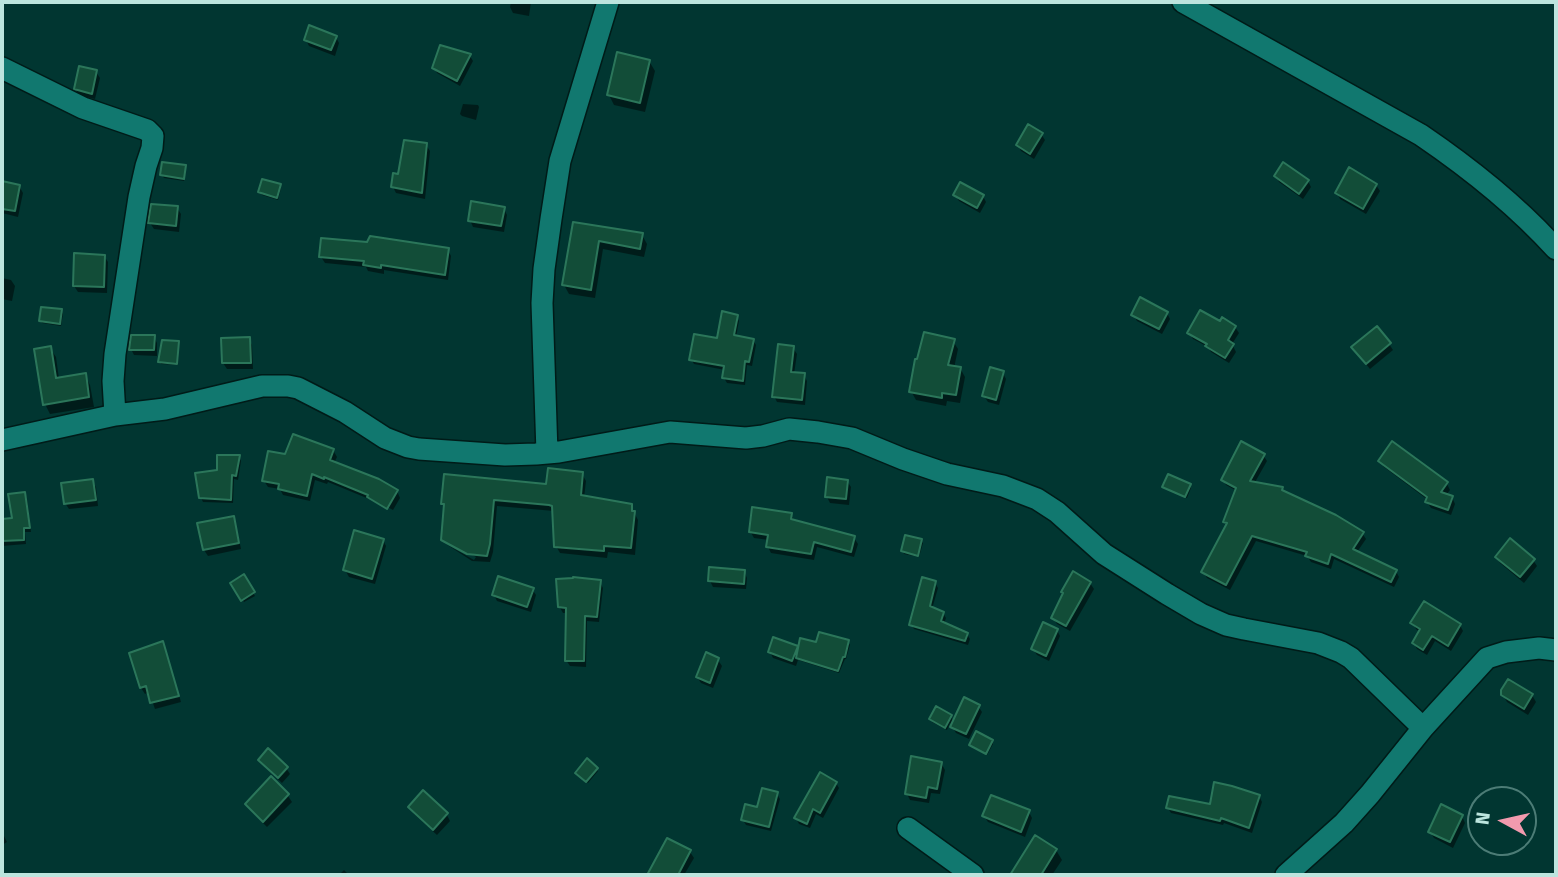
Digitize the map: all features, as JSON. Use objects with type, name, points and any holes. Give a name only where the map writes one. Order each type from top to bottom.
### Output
[{"type":"street","points":[[547,453],[542,332],[544,269],[560,161],[608,2]]},
{"type":"street","points":[[1183,2],[1421,135],[1458,160],[1541,232],[1556,249]]},
{"type":"street","points":[[2,68],[83,108],[153,134],[139,197],[116,354],[113,381],[115,415]]},
{"type":"street","points":[[2,440],[115,415],[165,409],[262,386],[288,386],[305,392],[345,412],[385,438],[408,447],[505,455],[547,453],[670,432],[746,438],[797,429],[852,438],[903,460],[947,474],[1003,486],[1037,499],[1065,519],[1104,554],[1213,620],[1244,629],[1318,643],[1341,652],[1351,658],[1423,728]]},
{"type":"street","points":[[1286,875],[1344,823],[1423,728],[1488,658],[1506,652],[1539,648],[1556,650]]},
{"type":"street","points":[[908,828],[973,875]]},
{"type":"building","points":[[309,25],[337,36],[331,50],[304,40]]},
{"type":"building","points":[[440,45],[471,54],[457,81],[432,68]]},
{"type":"building","points":[[617,52],[650,60],[640,103],[607,95]]},
{"type":"building","points":[[79,66],[97,70],[92,94],[74,89]]},
{"type":"building","points":[[1028,124],[1043,133],[1030,154],[1016,145]]},
{"type":"building","points":[[404,140],[427,143],[422,193],[391,187],[393,173],[398,174]]},
{"type":"building","points":[[162,162],[186,165],[184,179],[160,175]]},
{"type":"building","points":[[1283,162],[1309,180],[1299,194],[1274,176]]},
{"type":"building","points":[[1349,167],[1377,184],[1363,209],[1335,193]]},
{"type":"building","points":[[262,179],[281,184],[277,198],[258,192]]},
{"type":"building","points":[[2,181],[20,185],[15,211],[2,209]]},
{"type":"building","points":[[960,182],[984,195],[977,208],[953,195]]},
{"type":"building","points":[[471,201],[505,207],[501,226],[468,221]]},
{"type":"building","points":[[151,204],[178,206],[176,226],[148,223]]},
{"type":"building","points":[[573,222],[643,233],[640,249],[599,241],[591,290],[562,285]]},
{"type":"building","points":[[370,236],[449,248],[445,275],[381,265],[381,268],[363,265],[364,261],[319,257],[321,238],[367,242]]},
{"type":"building","points":[[74,253],[105,255],[104,287],[73,286]]},
{"type":"building","points":[[1140,297],[1168,312],[1159,329],[1131,315]]},
{"type":"building","points":[[41,307],[62,309],[60,324],[39,321]]},
{"type":"building","points":[[1200,310],[1220,321],[1222,317],[1236,326],[1228,340],[1234,344],[1225,358],[1187,333]]},
{"type":"building","points":[[722,311],[738,315],[734,335],[754,339],[749,362],[745,361],[743,381],[722,378],[724,366],[689,360],[694,334],[717,338]]},
{"type":"building","points":[[1377,326],[1391,343],[1366,364],[1351,347]]},
{"type":"building","points":[[924,332],[955,339],[948,365],[961,367],[956,395],[942,393],[942,398],[909,392],[915,359]]},
{"type":"building","points":[[131,335],[155,335],[154,350],[129,350]]},
{"type":"building","points":[[250,337],[251,363],[222,363],[221,338]]},
{"type":"building","points":[[162,340],[179,341],[177,364],[158,362]]},
{"type":"building","points":[[778,344],[794,346],[791,372],[805,373],[802,400],[772,397]]},
{"type":"building","points":[[51,346],[56,378],[86,373],[89,397],[43,405],[34,349]]},
{"type":"building","points":[[990,367],[1004,371],[996,400],[982,396]]},
{"type":"building","points":[[293,434],[334,449],[330,460],[379,479],[398,490],[387,509],[367,497],[368,495],[312,474],[307,496],[278,489],[279,484],[262,481],[268,451],[285,454]]},
{"type":"building","points":[[1241,441],[1265,454],[1250,481],[1283,487],[1282,490],[1336,515],[1364,532],[1353,549],[1397,570],[1391,582],[1331,554],[1328,564],[1305,556],[1307,552],[1252,536],[1226,585],[1201,572],[1227,523],[1223,522],[1236,488],[1221,480]]},
{"type":"building","points":[[1392,441],[1448,482],[1441,492],[1453,496],[1448,510],[1425,502],[1427,497],[1378,461]]},
{"type":"building","points":[[217,455],[240,455],[236,476],[232,475],[231,500],[199,498],[195,473],[217,470]]},
{"type":"building","points":[[548,468],[583,472],[581,495],[632,504],[632,511],[635,511],[631,548],[604,546],[604,551],[554,547],[552,506],[494,500],[487,556],[467,554],[441,540],[444,474],[546,484]]},
{"type":"building","points":[[1168,474],[1191,484],[1185,497],[1162,487]]},
{"type":"building","points":[[827,477],[848,480],[846,499],[825,497]]},
{"type":"building","points":[[93,479],[96,500],[64,504],[61,483]]},
{"type":"building","points":[[25,492],[30,528],[24,528],[24,540],[2,541],[2,519],[12,518],[8,494]]},
{"type":"building","points":[[752,507],[792,513],[791,519],[855,536],[851,552],[814,542],[811,554],[766,547],[768,535],[749,532]]},
{"type":"building","points":[[234,516],[239,543],[203,550],[197,523]]},
{"type":"building","points":[[354,530],[384,539],[372,579],[343,570]]},
{"type":"building","points":[[905,535],[922,539],[918,556],[901,551]]},
{"type":"building","points":[[1510,538],[1535,559],[1520,577],[1495,557]]},
{"type":"building","points":[[709,567],[745,570],[744,584],[708,581]]},
{"type":"building","points":[[1073,571],[1091,582],[1066,626],[1051,618]]},
{"type":"building","points":[[244,574],[255,592],[241,601],[230,583]]},
{"type":"building","points":[[498,576],[534,588],[527,607],[492,595]]},
{"type":"building","points":[[573,577],[601,580],[597,617],[585,616],[584,661],[565,661],[566,608],[558,607],[556,579]]},
{"type":"building","points":[[922,577],[936,581],[930,606],[944,612],[941,621],[968,633],[965,641],[909,625]]},
{"type":"building","points":[[1424,601],[1461,624],[1448,646],[1432,636],[1423,650],[1412,643],[1420,629],[1410,623]]},
{"type":"building","points":[[1043,622],[1058,629],[1046,656],[1031,649]]},
{"type":"building","points":[[819,632],[849,640],[838,671],[796,658],[800,638],[816,642]]},
{"type":"building","points":[[773,637],[798,646],[792,661],[768,652]]},
{"type":"building","points":[[163,641],[179,696],[150,703],[146,686],[140,688],[129,653]]},
{"type":"building","points":[[706,652],[719,658],[710,683],[696,677]]},
{"type":"building","points":[[1508,679],[1533,694],[1524,709],[1501,695]]},
{"type":"building","points":[[964,697],[980,705],[966,734],[950,727]]},
{"type":"building","points":[[936,706],[952,715],[945,728],[929,719]]},
{"type":"building","points":[[976,731],[993,740],[986,754],[969,745]]},
{"type":"building","points":[[268,748],[288,767],[278,778],[258,760]]},
{"type":"building","points":[[911,756],[942,762],[937,789],[928,787],[926,798],[905,794]]},
{"type":"building","points":[[587,758],[598,768],[586,782],[575,773]]},
{"type":"building","points":[[820,772],[837,782],[820,813],[813,809],[807,824],[794,818]]},
{"type":"building","points":[[271,776],[289,794],[263,822],[245,804]]},
{"type":"building","points":[[1214,782],[1260,795],[1249,828],[1221,818],[1220,821],[1166,808],[1169,796],[1210,804]]},
{"type":"building","points":[[762,788],[778,792],[769,827],[741,820],[745,804],[757,807]]},
{"type":"building","points":[[423,790],[448,813],[433,830],[408,807]]},
{"type":"building","points":[[991,795],[1030,810],[1021,832],[982,816]]},
{"type":"building","points":[[1441,804],[1463,815],[1450,842],[1428,832]]},
{"type":"building","points":[[1035,835],[1057,849],[1041,875],[1010,875]]},
{"type":"building","points":[[667,838],[691,850],[678,875],[647,875]]}]
